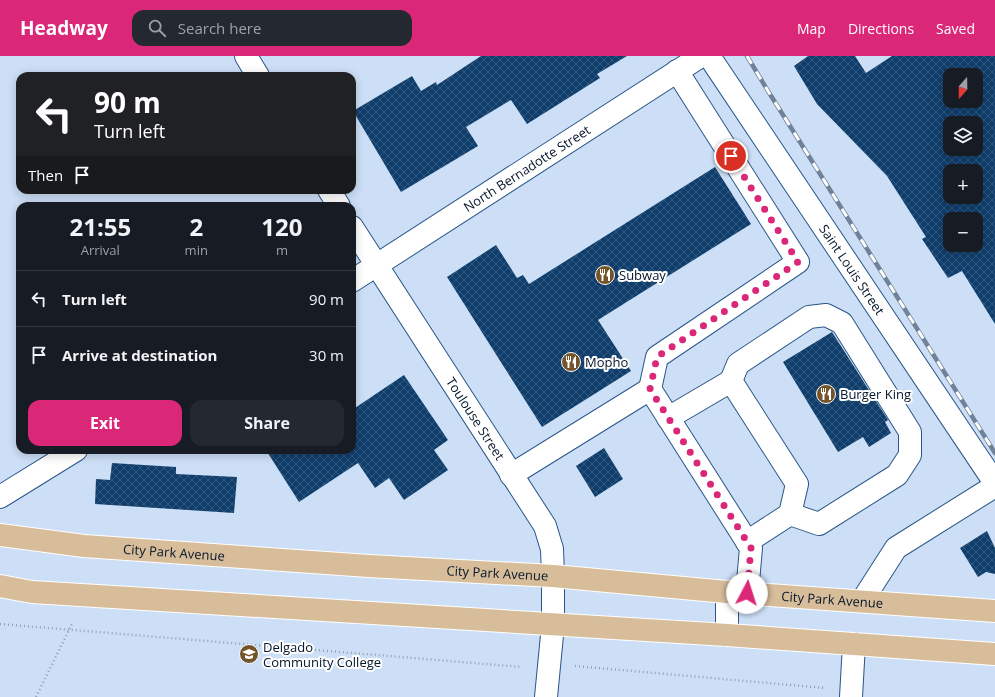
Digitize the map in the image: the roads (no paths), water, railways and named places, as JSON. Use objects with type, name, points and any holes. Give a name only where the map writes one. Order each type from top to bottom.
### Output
[{"type":"main road","name":"City Park Avenue","points":[[0,535],[100,547],[369,566],[553,576],[737,592],[995,611]]},
{"type":"main road","points":[[0,586],[32,592],[87,596],[727,635],[995,654]]},
{"type":"street","points":[[246,56],[256,72]]},
{"type":"street","name":"North Bernadotte Street","points":[[356,278],[701,56]]},
{"type":"street","name":"Saint Louis Street","points":[[709,56],[995,483]]},
{"type":"street","points":[[677,71],[798,262],[657,357],[650,389],[751,548],[737,592],[727,635]]},
{"type":"street","name":"Toulouse Street","points":[[356,234],[545,526],[552,549],[553,576],[553,625],[546,697]]},
{"type":"street","points":[[668,418],[731,381],[738,364],[809,317],[826,315],[842,323],[910,432],[910,455],[897,475],[819,524],[790,514]]},
{"type":"street","points":[[731,381],[798,484],[790,514],[747,542]]},
{"type":"street","points":[[511,475],[650,389]]},
{"type":"street","points":[[0,496],[69,454]]},
{"type":"street","points":[[862,601],[896,548],[995,486]]},
{"type":"street","points":[[851,693],[854,644]]},
{"type":"railway","points":[[747,56],[995,453]]},
{"type":"place","name":"Subway","points":[[605,275]]},
{"type":"place","name":"Mopho","points":[[571,362]]},
{"type":"place","name":"Burger King","points":[[826,394]]},
{"type":"place","name":"Delgado Community College","points":[[249,654]]}]
